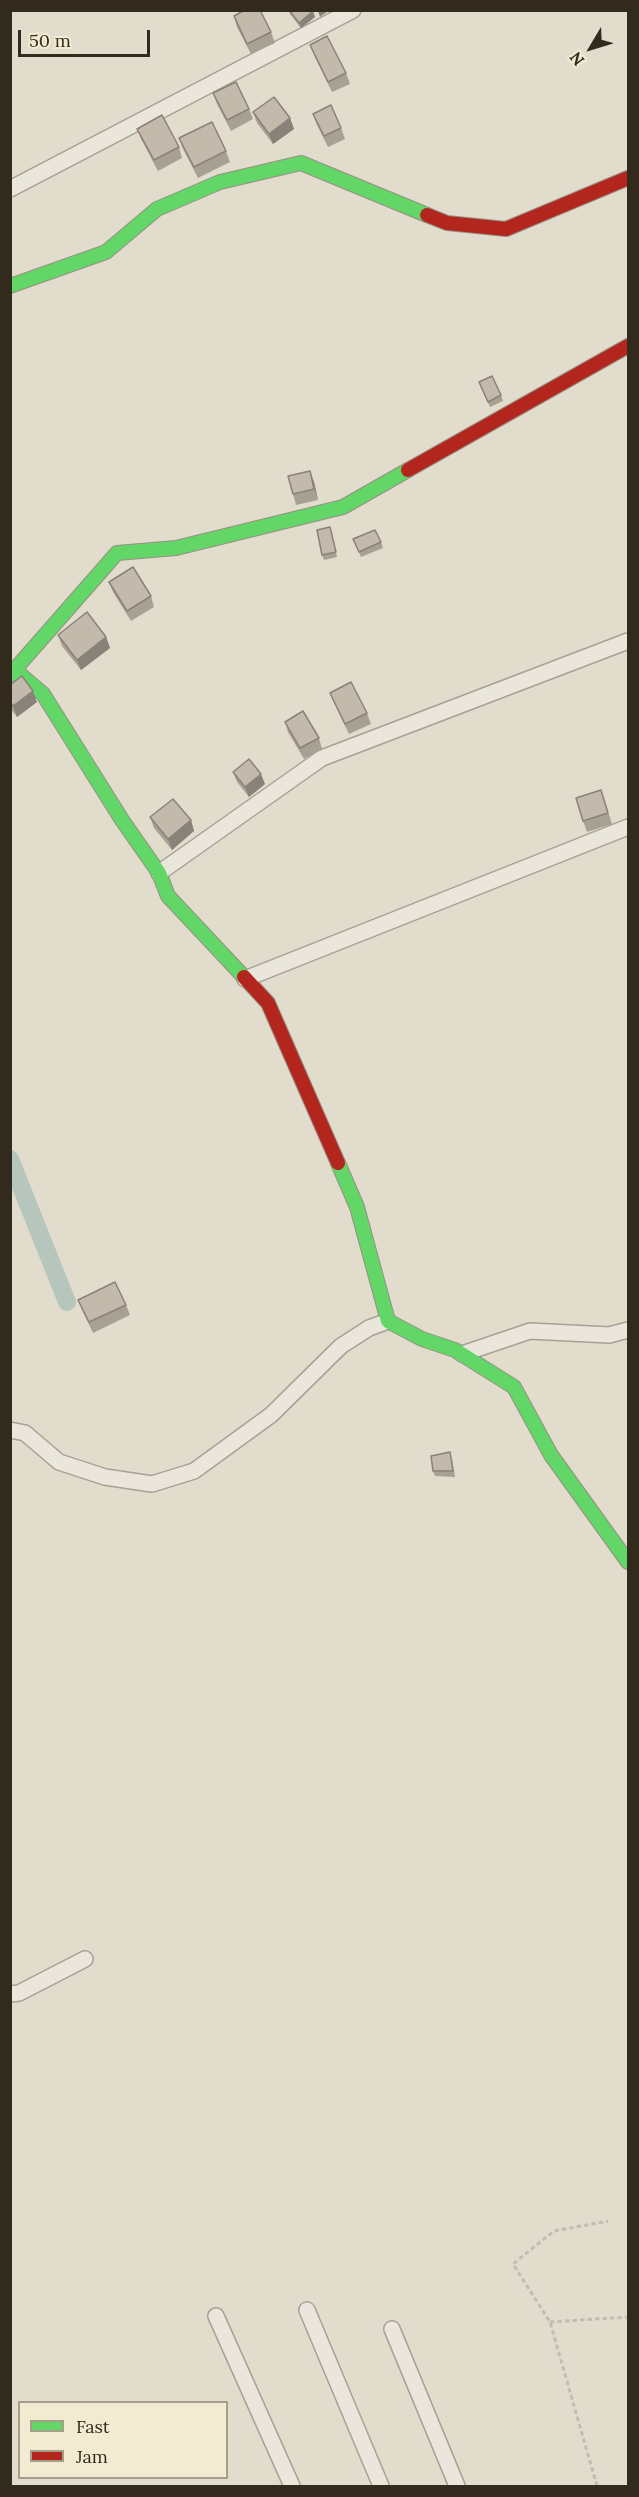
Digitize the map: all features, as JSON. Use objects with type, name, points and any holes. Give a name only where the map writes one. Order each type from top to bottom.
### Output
[{"type":"street","points":[[10,189],[353,10]]},
{"type":"street","points":[[10,286],[106,252],[157,209],[210,186],[302,163],[447,222],[506,229],[628,178]]},
{"type":"street","points":[[628,346],[343,507],[176,549],[117,553],[12,671],[44,694],[122,820],[159,873],[168,896],[268,1003],[304,1081],[357,1207],[388,1321],[422,1339],[462,1354],[514,1387],[551,1455],[628,1562]]},
{"type":"street","points":[[159,873],[322,758],[628,641]]},
{"type":"street","points":[[245,979],[628,827]]},
{"type":"street","points":[[10,1430],[25,1433],[59,1462],[105,1477],[152,1484],[194,1471],[271,1415],[341,1346],[369,1328],[388,1321]]},
{"type":"street","points":[[462,1354],[530,1331],[609,1335],[628,1330]]},
{"type":"street","points":[[10,1994],[19,1993],[85,1959]]},
{"type":"street","points":[[307,2310],[381,2487]]},
{"type":"street","points":[[216,2316],[292,2487]]},
{"type":"street","points":[[392,2329],[457,2487]]},
{"type":"path","points":[[597,2487],[550,2322],[513,2264],[554,2231],[608,2221]]},
{"type":"path","points":[[550,2322],[628,2317]]},
{"type":"building","points":[[245,10],[260,10],[271,32],[247,44],[234,16]]},
{"type":"building","points":[[289,10],[312,10],[313,11],[299,23]]},
{"type":"building","points":[[327,36],[346,73],[328,82],[310,45]]},
{"type":"building","points":[[236,82],[249,109],[227,120],[213,93]]},
{"type":"building","points":[[274,97],[290,118],[269,134],[253,112]]},
{"type":"building","points":[[331,105],[341,128],[324,136],[313,114]]},
{"type":"building","points":[[162,115],[179,147],[154,160],[137,129]]},
{"type":"building","points":[[212,122],[226,151],[194,167],[179,138]]},
{"type":"building","points":[[492,376],[501,395],[488,402],[479,382]]},
{"type":"building","points":[[310,471],[314,489],[293,494],[288,476]]},
{"type":"building","points":[[330,527],[336,552],[322,555],[317,530]]},
{"type":"building","points":[[375,530],[381,542],[359,552],[353,539]]},
{"type":"building","points":[[133,567],[151,596],[127,611],[109,582]]},
{"type":"building","points":[[87,612],[106,637],[77,660],[58,635]]},
{"type":"building","points":[[22,676],[33,691],[13,706],[10,702],[10,685]]},
{"type":"building","points":[[351,682],[367,713],[345,724],[330,693]]},
{"type":"building","points":[[303,711],[319,738],[300,748],[285,722]]},
{"type":"building","points":[[249,759],[261,774],[245,787],[233,772]]},
{"type":"building","points":[[601,790],[608,813],[583,821],[576,798]]},
{"type":"building","points":[[173,799],[191,820],[168,839],[150,817]]},
{"type":"building","points":[[115,1282],[126,1305],[89,1322],[78,1300]]},
{"type":"building","points":[[450,1452],[453,1471],[433,1471],[431,1456]]},
{"type":"waterway","points":[[10,1159],[67,1302]]},
{"type":"traffic: fast","points":[[10,286],[106,252],[157,209],[220,182],[301,163],[427,215]]},
{"type":"traffic: fast","points":[[10,675],[117,553],[176,548],[343,507],[408,470]]},
{"type":"traffic: fast","points":[[10,669],[15,670],[43,694],[122,820],[159,873],[168,896],[244,977]]},
{"type":"traffic: fast","points":[[338,1163],[357,1207],[388,1321],[422,1339],[455,1350],[514,1387],[551,1455],[628,1562]]},
{"type":"traffic: jam","points":[[427,215],[447,223],[506,229],[628,178]]},
{"type":"traffic: jam","points":[[408,470],[628,346]]},
{"type":"traffic: jam","points":[[244,977],[268,1003],[338,1163]]}]
